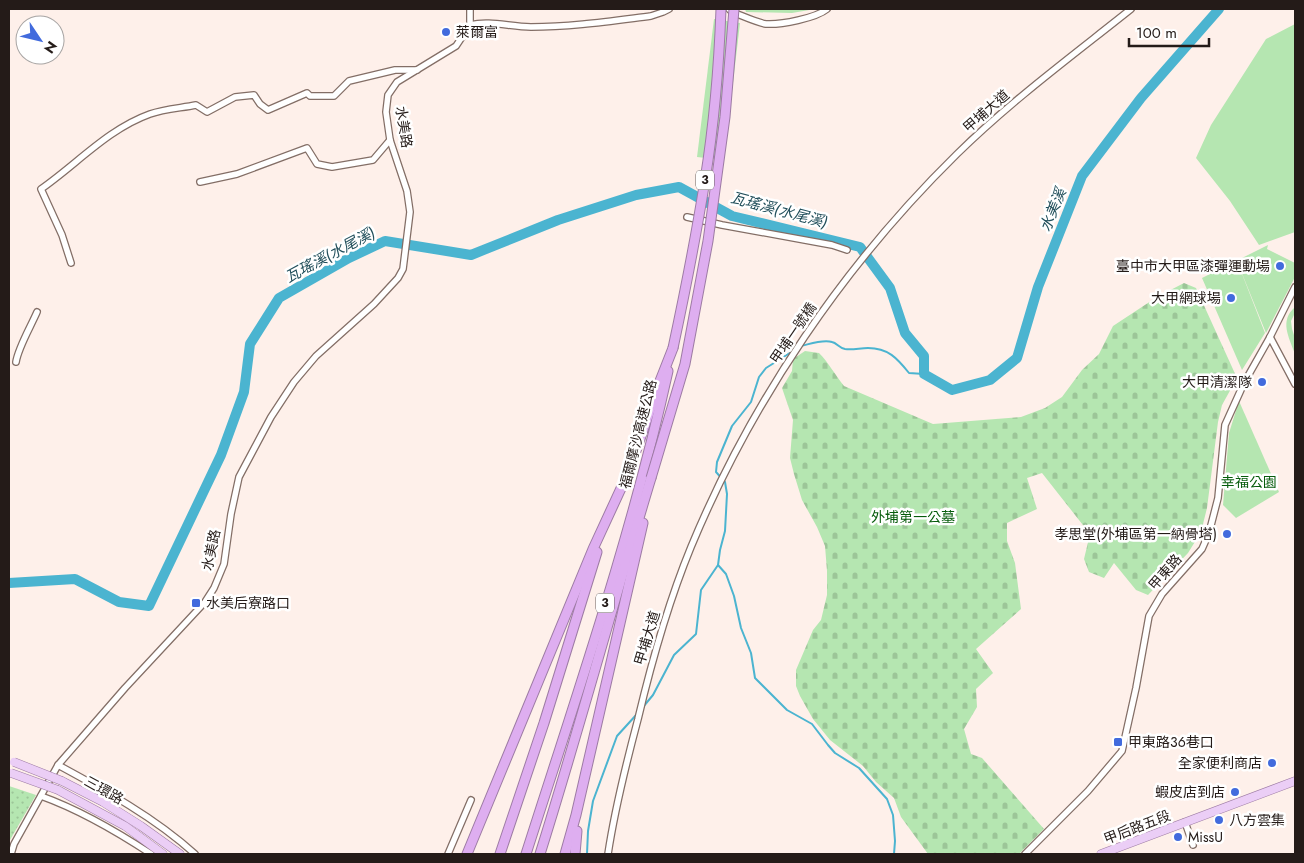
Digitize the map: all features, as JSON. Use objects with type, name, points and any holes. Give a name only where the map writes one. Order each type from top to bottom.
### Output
[{"type":"highway","name":"福爾摩沙高速公路","points":[[526,854],[634,506],[657,421],[706,177],[721,9]]},
{"type":"highway","name":"福爾摩沙高速公路","points":[[540,854],[562,785],[606,627],[685,364],[708,241],[725,117],[734,9]]},
{"type":"highway","points":[[467,854],[608,514],[630,471],[660,380],[673,348]]},
{"type":"highway","points":[[565,854],[583,786],[639,546],[651,478]]},
{"type":"highway","points":[[500,854],[544,722],[608,514]]},
{"type":"highway","points":[[575,854],[583,786]]},
{"type":"main road","name":"三環路","points":[[11,761],[62,781],[103,802],[180,854]]},
{"type":"main road","name":"三環路","points":[[10,772],[58,790],[125,826],[163,854]]},
{"type":"main road","name":"甲后路五段","points":[[1100,854],[1295,781]]},
{"type":"street","points":[[470,9],[470,25],[481,23],[531,27],[560,26],[651,16],[669,9]]},
{"type":"street","points":[[729,9],[732,12],[756,21],[778,24],[816,16],[827,9]]},
{"type":"street","name":"甲埔大道","points":[[873,246],[928,183],[985,128],[1131,9]]},
{"type":"street","name":"水美路","points":[[10,854],[58,765],[125,688],[205,602],[214,588],[224,564],[231,514],[239,477],[271,417],[294,382],[311,363],[374,304],[398,278],[403,269],[410,212],[407,191],[390,140],[386,112],[388,95],[397,82],[456,46],[470,25]]},
{"type":"street","points":[[71,263],[62,235],[41,189],[114,132],[150,114],[196,105],[207,112],[235,97],[254,95],[260,104],[268,110],[307,92],[310,96],[334,96],[349,81],[395,70],[417,70]]},
{"type":"street","points":[[200,182],[237,174],[307,148],[317,164],[332,167],[373,160],[390,140]]},
{"type":"street","points":[[687,217],[832,245],[847,250]]},
{"type":"street","name":"甲埔一號橋","points":[[743,439],[781,372],[829,302],[873,246]]},
{"type":"street","name":"甲東路","points":[[1025,854],[1088,791],[1122,751],[1136,688],[1148,616],[1162,594],[1206,542],[1218,498],[1225,425],[1244,384],[1295,287]]},
{"type":"street","points":[[16,362],[37,312]]},
{"type":"street","points":[[1270,337],[1295,384]]},
{"type":"street","name":"甲埔大道","points":[[608,854],[617,803],[660,633],[680,575],[727,468],[743,439]]},
{"type":"street","points":[[58,765],[111,794],[144,815],[195,854]]},
{"type":"street","points":[[41,796],[70,806],[151,854]]},
{"type":"street","points":[[448,854],[472,800]]},
{"type":"street","points":[[1185,822],[1193,845]]},
{"type":"green space","points":[[745,9],[815,9],[792,13],[746,12]]},
{"type":"green space","points":[[714,19],[740,23],[724,160],[697,157]]},
{"type":"green space","points":[[1295,24],[1295,232],[1259,245],[1230,201],[1196,158],[1211,125],[1266,39]]},
{"type":"green space","points":[[1268,245],[1267,249],[1295,263],[1295,277],[1266,333],[1237,261],[1265,333],[1242,370],[1202,278]]},
{"type":"green space","name":"外埔第一公墓","points":[[1184,283],[1196,288],[1237,378],[1222,405],[1218,422],[1207,508],[1201,532],[1188,553],[1148,595],[1136,590],[1114,563],[1104,578],[1089,572],[1084,559],[1090,534],[1042,473],[1027,478],[1037,509],[1007,523],[1007,541],[1015,563],[1021,609],[976,649],[993,673],[976,689],[977,707],[964,729],[971,754],[982,758],[1044,829],[1019,854],[928,854],[901,817],[894,798],[876,782],[863,766],[830,740],[813,719],[796,686],[796,670],[813,630],[821,620],[827,595],[827,571],[825,546],[802,500],[790,458],[793,420],[782,388],[792,371],[793,359],[805,351],[819,353],[844,386],[933,424],[1021,417],[1045,408],[1062,397],[1082,370],[1099,354],[1113,326],[1157,297]]},
{"type":"green space","points":[[1295,307],[1295,313],[1291,321],[1295,338],[1295,354],[1286,324],[1290,312]]},
{"type":"green space","name":"幸福公園","points":[[1239,401],[1279,492],[1236,518],[1223,505],[1229,433]]},
{"type":"green space","points":[[9,786],[36,795],[10,840],[9,839]]},
{"type":"waterway","name":"瓦瑤溪(水尾溪)","points":[[9,583],[75,579],[119,602],[149,606],[221,455],[244,392],[250,344],[279,298],[349,258],[385,241],[471,255],[558,220],[636,195],[679,187],[732,216],[860,247],[890,288],[905,333],[924,356],[924,374],[952,390],[990,380],[1017,358],[1038,287],[1082,176],[1141,98],[1219,9]]},
{"type":"waterway","points":[[801,346],[828,341],[845,349],[875,348],[887,352],[896,358],[909,373],[924,374]]},
{"type":"waterway","points":[[643,707],[653,695],[674,655],[696,634],[701,590],[718,565],[725,531],[727,494],[725,482],[716,472],[717,462],[732,426],[751,402],[759,377],[766,368],[793,351]]},
{"type":"waterway","points":[[718,565],[726,574],[734,596],[741,628],[751,653],[755,678],[787,710],[812,724],[835,753],[859,768],[887,799],[893,815],[894,854]]},
{"type":"waterway","points":[[587,854],[588,831],[593,801],[617,736],[637,714]]},
{"type":"place","name":"萊爾富","points":[[446,32]]},
{"type":"place","name":"臺中市大甲區漆彈運動場","points":[[1280,266]]},
{"type":"place","name":"大甲網球場","points":[[1231,298]]},
{"type":"place","name":"大甲清潔隊","points":[[1262,382]]},
{"type":"place","name":"孝思堂(外埔區第一納骨塔)","points":[[1227,534]]},
{"type":"place","name":"水美后寮路口","points":[[196,603]]},
{"type":"place","name":"甲東路36巷口","points":[[1118,742]]},
{"type":"place","name":"全家便利商店","points":[[1272,763]]},
{"type":"place","name":"蝦皮店到店","points":[[1235,792]]},
{"type":"place","name":"八方雲集","points":[[1219,820]]},
{"type":"place","name":"MissU","points":[[1178,837]]},
{"type":"water label","name":"水美溪","points":[[1053,210]]}]
